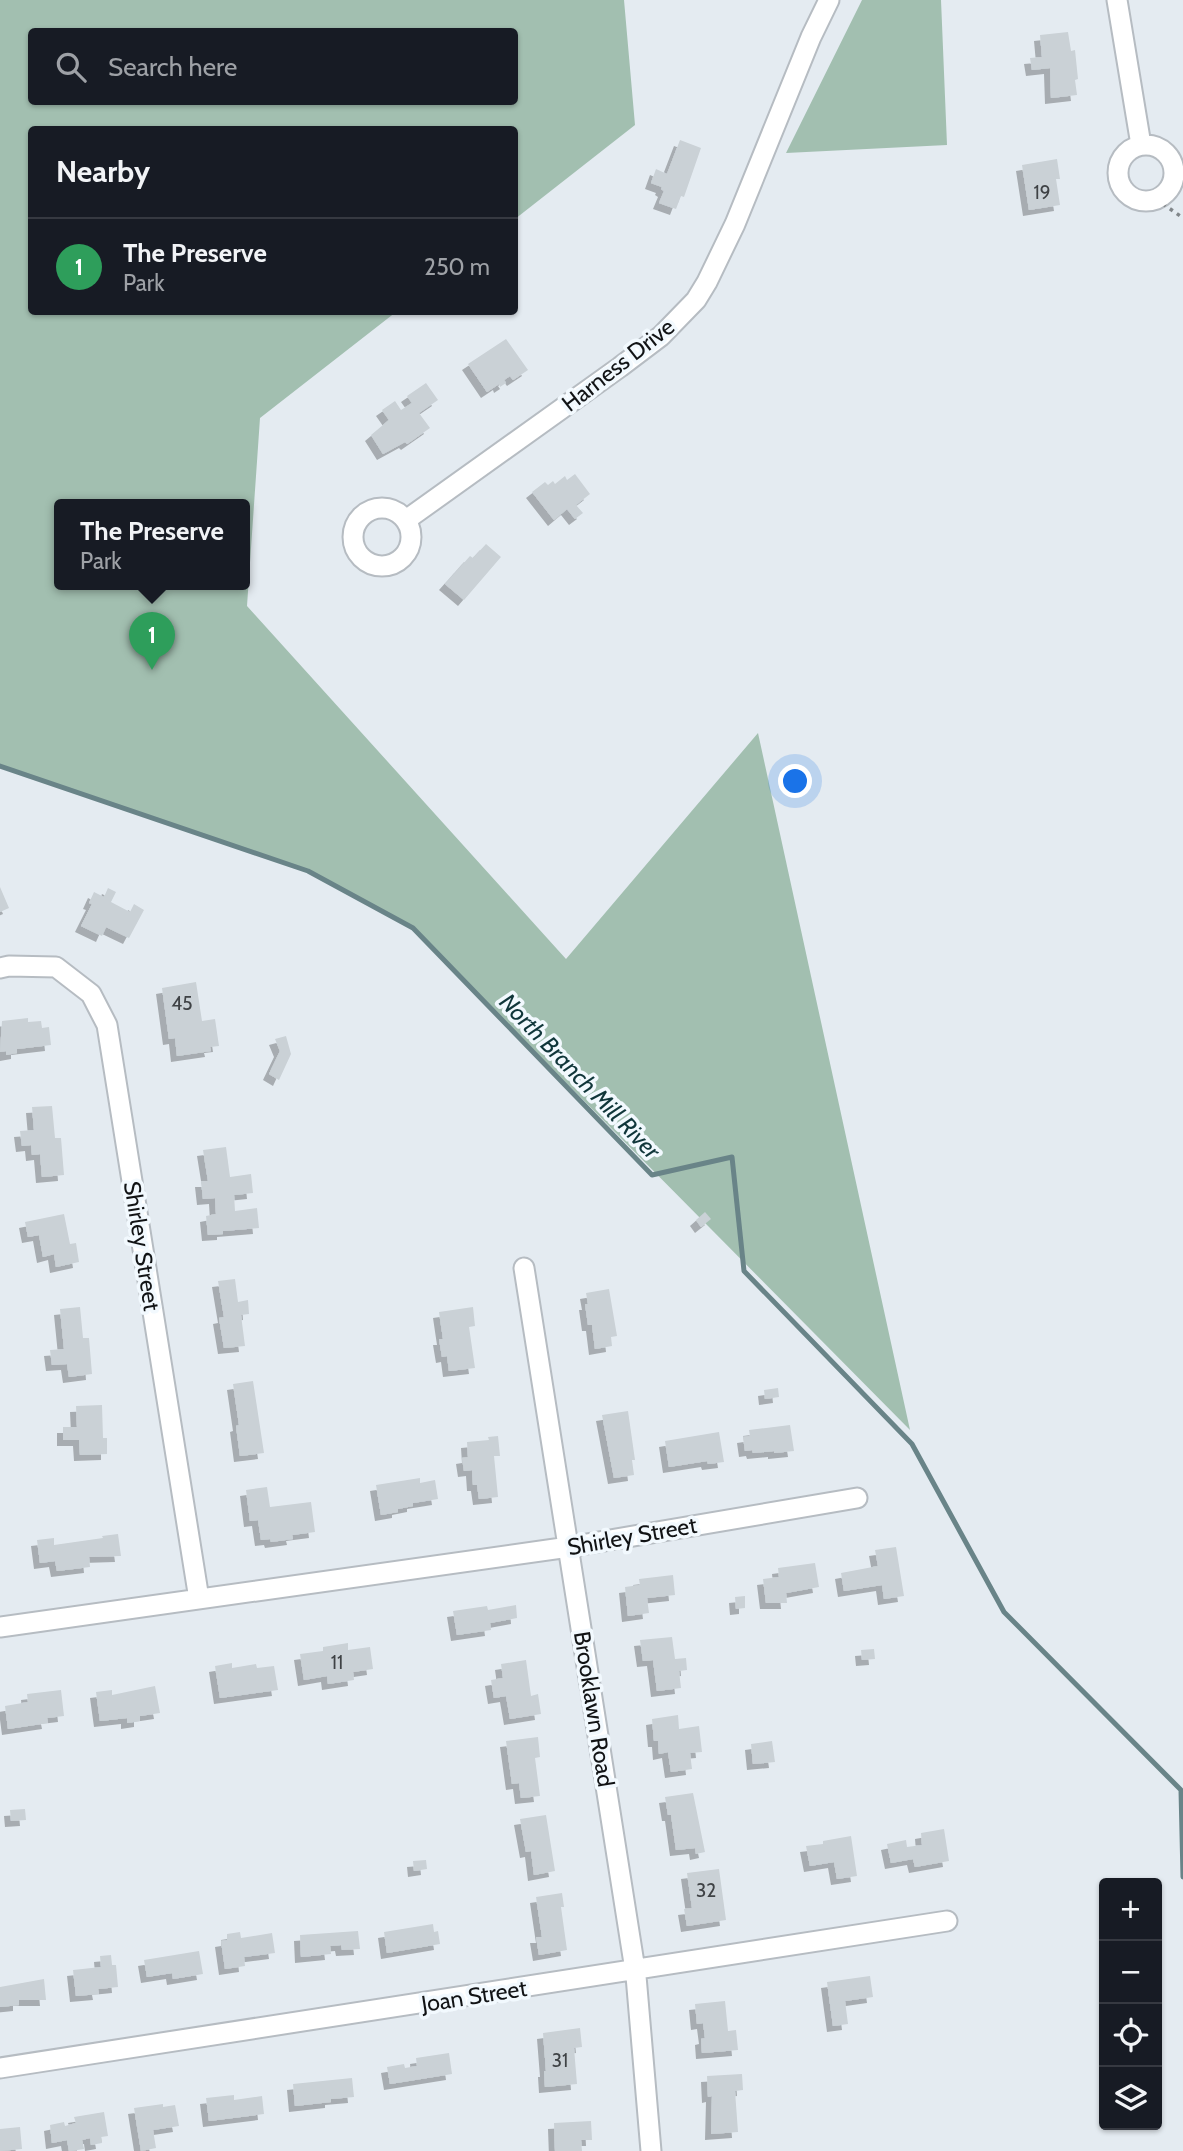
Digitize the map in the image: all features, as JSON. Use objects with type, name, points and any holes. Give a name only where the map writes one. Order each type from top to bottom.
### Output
[{"type":"street","name":"Harness Drive","points":[[406,520],[661,336],[695,300],[717,262],[829,0]]},
{"type":"street","points":[[1117,0],[1141,145]]},
{"type":"street","points":[[1141,145],[1159,147],[1172,160],[1174,179],[1171,188],[1156,200],[1147,201],[1129,195],[1119,180],[1118,171],[1125,154],[1141,145]]},
{"type":"street","name":"Shirley Street","points":[[0,968],[56,967],[91,994],[107,1024],[198,1599]]},
{"type":"street","name":"Brooklawn Road","points":[[524,1268],[635,1971],[651,2151]]},
{"type":"street","name":"Shirley Street","points":[[0,1627],[569,1547],[857,1498]]},
{"type":"street","name":"Joan Street","points":[[0,2068],[947,1921]]},
{"type":"path","points":[[1156,200],[1183,218]]},
{"type":"green space","points":[[0,0],[624,0],[635,125],[518,217],[518,126],[28,126],[28,315],[392,315],[260,418],[250,563],[250,499],[54,499],[54,590],[248,590],[247,606],[566,959],[758,733],[910,1430],[413,928],[308,871],[0,766]]},
{"type":"green space","points":[[862,0],[941,0],[947,145],[786,153]]},
{"type":"building","points":[[1068,32],[1071,51],[1075,50],[1077,95],[1051,98],[1050,68],[1032,70],[1030,58],[1042,57],[1040,35]]},
{"type":"building","points":[[680,140],[701,148],[684,197],[681,196],[676,209],[659,203],[664,191],[662,187],[651,183],[656,169],[667,174]]},
{"type":"building","points":[[1057,159],[1060,179],[1056,179],[1060,205],[1029,210],[1022,165]]},
{"type":"building","points":[[506,339],[528,370],[513,380],[510,376],[504,380],[506,383],[487,392],[468,364]]},
{"type":"building","points":[[426,383],[438,400],[419,413],[430,428],[407,444],[405,442],[383,454],[371,435],[389,420],[382,410],[395,401],[401,410],[412,403],[407,396]]},
{"type":"building","points":[[575,474],[590,494],[576,505],[583,513],[575,519],[567,509],[554,520],[532,492],[545,482],[548,485],[553,481],[555,484],[565,476],[567,480]]},
{"type":"building","points":[[486,544],[501,557],[464,600],[445,584],[470,556],[473,558]]},
{"type":"building","points":[[0,887],[9,908],[0,912]]},
{"type":"building","points":[[108,888],[116,892],[111,902],[130,912],[134,904],[144,910],[129,938],[106,927],[102,936],[81,926],[92,904],[89,903],[94,892],[104,897]]},
{"type":"building","points":[[196,982],[202,1021],[215,1019],[219,1046],[210,1047],[211,1051],[177,1056],[175,1038],[169,1039],[162,988]]},
{"type":"building","points":[[28,1018],[28,1022],[41,1021],[42,1028],[49,1027],[51,1045],[17,1049],[17,1053],[6,1055],[6,1051],[0,1052],[2,1021]]},
{"type":"building","points":[[286,1036],[291,1054],[279,1080],[269,1074],[280,1051],[275,1039]]},
{"type":"building","points":[[52,1106],[55,1138],[61,1138],[64,1175],[42,1177],[40,1154],[32,1155],[31,1145],[22,1146],[20,1131],[34,1130],[32,1107]]},
{"type":"building","points":[[226,1147],[230,1177],[251,1174],[253,1193],[234,1195],[235,1211],[257,1208],[259,1228],[208,1235],[206,1216],[216,1214],[215,1198],[203,1199],[201,1181],[208,1181],[203,1150]]},
{"type":"building","points":[[705,1212],[711,1219],[701,1227],[696,1220]]},
{"type":"building","points":[[64,1214],[70,1244],[76,1243],[79,1262],[56,1267],[54,1254],[43,1257],[39,1235],[28,1237],[25,1222]]},
{"type":"building","points":[[235,1279],[238,1302],[248,1300],[249,1314],[241,1315],[245,1346],[224,1348],[219,1318],[224,1317],[218,1281]]},
{"type":"building","points":[[609,1289],[617,1336],[611,1337],[612,1346],[595,1349],[592,1325],[588,1325],[586,1293]]},
{"type":"building","points":[[80,1307],[83,1338],[89,1338],[92,1374],[69,1377],[67,1364],[52,1365],[50,1350],[64,1349],[60,1309]]},
{"type":"building","points":[[473,1307],[475,1326],[469,1327],[475,1368],[449,1371],[447,1356],[442,1357],[439,1339],[443,1339],[439,1312]]},
{"type":"building","points":[[253,1381],[264,1453],[240,1456],[233,1384]]},
{"type":"building","points":[[778,1388],[779,1397],[765,1399],[764,1390]]},
{"type":"building","points":[[102,1405],[103,1438],[107,1438],[107,1454],[80,1455],[79,1440],[63,1440],[63,1427],[77,1427],[76,1406]]},
{"type":"building","points":[[628,1411],[635,1460],[632,1460],[634,1475],[614,1478],[602,1415]]},
{"type":"building","points":[[790,1425],[794,1451],[745,1451],[743,1437],[750,1436],[749,1430]]},
{"type":"building","points":[[719,1432],[724,1462],[708,1464],[707,1461],[669,1467],[665,1441]]},
{"type":"building","points":[[498,1436],[500,1456],[494,1456],[498,1497],[479,1499],[477,1485],[473,1485],[472,1470],[464,1471],[462,1458],[468,1457],[467,1442],[489,1440],[488,1437]]},
{"type":"building","points":[[420,1478],[420,1483],[435,1480],[438,1499],[413,1503],[413,1506],[398,1509],[398,1512],[381,1515],[376,1485]]},
{"type":"building","points":[[267,1487],[270,1507],[311,1502],[315,1532],[292,1535],[293,1539],[271,1542],[270,1539],[261,1540],[258,1520],[250,1521],[246,1490]]},
{"type":"building","points":[[118,1534],[121,1556],[89,1557],[90,1567],[57,1571],[55,1561],[40,1563],[37,1540],[54,1538],[54,1545]]},
{"type":"building","points":[[896,1547],[904,1596],[884,1599],[882,1585],[844,1591],[841,1573],[878,1566],[875,1550]]},
{"type":"building","points":[[815,1563],[819,1587],[786,1593],[787,1603],[766,1603],[763,1579],[779,1577],[778,1568]]},
{"type":"building","points":[[673,1575],[675,1595],[647,1598],[649,1613],[628,1616],[625,1587],[640,1585],[639,1579]]},
{"type":"building","points":[[745,1596],[745,1608],[736,1609],[735,1597]]},
{"type":"building","points":[[516,1605],[517,1618],[490,1623],[491,1630],[457,1635],[453,1611],[487,1606],[488,1610]]},
{"type":"building","points":[[672,1637],[675,1659],[686,1658],[687,1670],[679,1671],[681,1688],[657,1691],[653,1660],[643,1661],[640,1640]]},
{"type":"building","points":[[348,1643],[348,1650],[370,1647],[373,1669],[353,1672],[354,1680],[328,1684],[327,1676],[304,1680],[300,1654],[323,1651],[323,1647]]},
{"type":"building","points":[[874,1649],[875,1659],[862,1660],[861,1650]]},
{"type":"building","points":[[526,1660],[531,1696],[538,1694],[541,1714],[510,1719],[506,1696],[494,1698],[491,1680],[503,1678],[501,1664]]},
{"type":"building","points":[[232,1663],[232,1668],[256,1664],[257,1668],[274,1666],[278,1690],[220,1698],[215,1666]]},
{"type":"building","points":[[155,1686],[160,1713],[140,1716],[140,1721],[127,1723],[127,1718],[100,1721],[96,1692],[112,1690],[112,1695]]},
{"type":"building","points":[[61,1690],[64,1716],[47,1718],[48,1723],[8,1729],[5,1706],[28,1702],[27,1694]]},
{"type":"building","points":[[678,1715],[679,1729],[699,1726],[702,1752],[690,1753],[692,1769],[671,1772],[668,1752],[659,1754],[658,1741],[654,1741],[652,1719]]},
{"type":"building","points":[[538,1737],[540,1757],[535,1758],[540,1796],[521,1798],[519,1783],[512,1784],[506,1741]]},
{"type":"building","points":[[772,1741],[775,1762],[753,1764],[751,1744]]},
{"type":"building","points":[[693,1793],[705,1852],[696,1854],[695,1848],[676,1850],[671,1815],[668,1815],[665,1797]]},
{"type":"building","points":[[25,1809],[26,1820],[11,1821],[10,1810]]},
{"type":"building","points":[[546,1815],[555,1871],[534,1875],[531,1851],[526,1852],[520,1819]]},
{"type":"building","points":[[944,1829],[949,1861],[915,1867],[913,1859],[891,1863],[887,1844],[906,1840],[907,1847],[922,1845],[921,1833]]},
{"type":"building","points":[[851,1836],[857,1876],[837,1879],[834,1862],[810,1866],[806,1846]]},
{"type":"building","points":[[426,1860],[427,1869],[414,1871],[413,1861]]},
{"type":"building","points":[[719,1869],[726,1920],[687,1926],[684,1909],[692,1908],[687,1873]]},
{"type":"building","points":[[562,1893],[564,1907],[561,1907],[567,1950],[539,1955],[536,1937],[542,1937],[536,1897]]},
{"type":"building","points":[[433,1924],[434,1932],[438,1931],[440,1944],[387,1953],[384,1932]]},
{"type":"building","points":[[358,1931],[360,1949],[342,1950],[341,1945],[330,1946],[331,1954],[301,1957],[300,1935]]},
{"type":"building","points":[[240,1932],[241,1938],[272,1933],[275,1953],[244,1957],[245,1966],[225,1969],[221,1941],[227,1940],[227,1934]]},
{"type":"building","points":[[199,1951],[203,1974],[173,1979],[172,1973],[147,1977],[144,1960]]},
{"type":"building","points":[[111,1955],[112,1965],[116,1965],[118,1987],[98,1989],[99,1994],[76,1996],[73,1970],[101,1967],[100,1956]]},
{"type":"building","points":[[870,1976],[873,1997],[845,2001],[848,2024],[833,2026],[827,1982]]},
{"type":"building","points":[[44,1979],[46,2000],[19,2000],[19,2005],[0,2007],[0,1987]]},
{"type":"building","points":[[725,2001],[728,2031],[736,2030],[738,2050],[702,2053],[701,2039],[705,2038],[703,2023],[697,2024],[695,2004]]},
{"type":"building","points":[[580,2028],[582,2047],[574,2048],[577,2084],[545,2087],[543,2033]]},
{"type":"building","points":[[449,2053],[452,2074],[390,2084],[387,2067],[404,2064],[405,2068],[417,2066],[416,2058]]},
{"type":"building","points":[[742,2074],[743,2090],[735,2091],[738,2132],[711,2134],[712,2096],[708,2097],[707,2076]]},
{"type":"building","points":[[352,2078],[354,2097],[295,2106],[293,2084]]},
{"type":"building","points":[[234,2095],[234,2100],[262,2096],[264,2114],[209,2121],[206,2098]]},
{"type":"building","points":[[163,2104],[163,2107],[175,2105],[179,2126],[153,2130],[156,2148],[141,2151],[134,2108]]},
{"type":"building","points":[[104,2112],[108,2136],[101,2137],[102,2143],[91,2145],[90,2138],[82,2140],[84,2149],[69,2151],[67,2140],[52,2143],[50,2125],[64,2122],[65,2126],[76,2123],[74,2117]]},
{"type":"building","points":[[591,2121],[592,2140],[581,2140],[582,2151],[555,2151],[554,2123]]},
{"type":"building","points":[[20,2127],[22,2149],[0,2151],[0,2129]]},
{"type":"waterway","name":"North Branch Mill River","points":[[0,766],[308,871],[413,928],[652,1175],[732,1157],[744,1271],[912,1444],[1004,1612],[1181,1790],[1183,1877]]},
{"type":"place","name":"The Preserve","points":[[152,670]]}]
